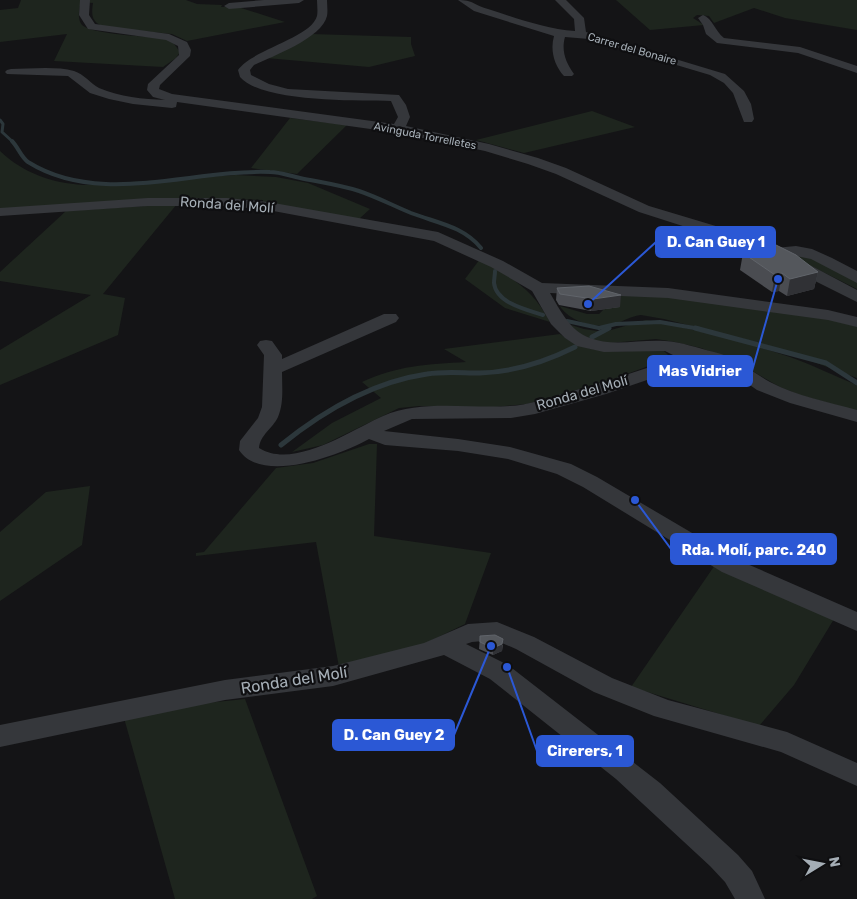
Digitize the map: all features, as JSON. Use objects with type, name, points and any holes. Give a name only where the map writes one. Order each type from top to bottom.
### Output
[{"type":"street","name":"Avinguda Torrelletes","points":[[85,0],[85,20],[92,27],[169,37],[183,44],[184,56],[156,80],[153,90],[157,94],[166,97],[398,130],[471,144],[535,161],[644,208],[733,236],[773,253],[856,296]]},
{"type":"street","points":[[229,6],[299,0]]},
{"type":"street","points":[[322,0],[322,16],[315,26],[296,40],[250,63],[244,68],[245,76],[256,83],[288,93],[395,98],[400,105],[404,118],[398,130]]},
{"type":"street","name":"Carrer del Bonaire","points":[[463,0],[471,6],[484,11],[561,33],[580,34],[615,43],[722,77],[740,94],[746,106],[748,119]]},
{"type":"street","points":[[560,0],[579,18],[580,34]]},
{"type":"street","points":[[703,18],[708,24],[710,32],[721,41],[800,50],[857,70]]},
{"type":"street","points":[[561,33],[558,40],[561,64],[568,74]]},
{"type":"street","points":[[11,72],[53,71],[72,73],[94,90],[144,102],[190,105],[204,102]]},
{"type":"street","name":"Ronda del Molí","points":[[0,212],[183,201],[248,204],[438,237],[497,264],[539,288]]},
{"type":"street","points":[[773,253],[789,249],[801,250],[857,278]]},
{"type":"street","points":[[539,288],[668,293],[828,315],[857,322]]},
{"type":"street","points":[[539,288],[557,320],[571,334],[583,342],[604,348],[651,345],[710,356],[730,363],[764,386],[797,399],[857,416]]},
{"type":"street","points":[[266,345],[273,355],[274,369],[390,318]]},
{"type":"street","points":[[670,368],[683,360],[682,352],[675,348]]},
{"type":"street","name":"Ronda del Molí","points":[[274,369],[270,414],[249,446],[249,450],[255,456],[280,460],[305,457],[336,448],[390,420],[410,413],[511,412],[535,408],[670,368],[724,369],[752,378]]},
{"type":"street","points":[[368,432],[385,438],[458,445],[510,453],[564,469],[598,487],[730,566],[857,622]]},
{"type":"street","name":"Ronda del Molí","points":[[0,736],[225,690],[333,676],[430,651],[468,633],[497,631],[506,633],[603,685],[664,708],[787,743],[857,774]]},
{"type":"street","points":[[445,645],[499,672],[623,767],[718,854],[742,882],[750,899]]},
{"type":"shaded area","points":[[21,0],[186,0],[197,4],[238,7],[285,22],[187,41],[172,34],[104,27],[93,18],[93,3],[81,2],[79,20],[87,28],[96,31],[163,38],[172,41],[180,52],[176,58],[163,67],[54,61],[67,34],[0,42],[0,10],[18,8]]},
{"type":"shaded area","points":[[616,0],[857,0],[857,30],[785,18],[754,8],[714,23],[709,16],[697,15],[693,18],[704,25],[650,30]]},
{"type":"shaded area","points":[[311,34],[411,37],[415,56],[369,67],[266,58]]},
{"type":"shaded area","points":[[592,111],[635,127],[524,153],[476,140]]},
{"type":"shaded area","points":[[290,118],[347,125],[297,174],[251,168]]},
{"type":"shaded area","points":[[0,151],[18,165],[38,176],[71,184],[83,185],[236,175],[276,177],[308,183],[370,209],[359,219],[263,202],[263,200],[198,198],[0,209]]},
{"type":"shaded area","points":[[177,204],[103,294],[125,298],[118,335],[0,385],[0,350],[91,295],[0,281],[0,272],[66,211]]},
{"type":"shaded area","points":[[797,254],[805,255],[857,282],[857,289],[797,259]]},
{"type":"shaded area","points":[[480,259],[511,278],[529,292],[550,322],[505,308],[465,279]]},
{"type":"shaded area","points":[[603,295],[661,295],[823,318],[857,326],[857,378],[776,348],[664,319],[641,315],[615,324],[593,325],[572,318],[560,306],[587,314],[599,314],[606,307]]},
{"type":"shaded area","points":[[646,320],[682,327],[772,351],[799,360],[857,385],[857,411],[800,395],[780,387],[733,360],[701,348],[656,339],[610,343],[595,341],[580,334],[568,324],[604,332]]},
{"type":"shaded area","points":[[560,334],[573,342],[598,350],[664,351],[668,355],[662,361],[608,381],[527,404],[484,408],[419,406],[399,408],[323,445],[292,452],[332,423],[381,398],[362,382],[400,369],[466,362],[444,349]]},
{"type":"shaded area","points":[[369,444],[377,444],[374,536],[491,553],[465,624],[422,645],[339,667],[316,542],[196,556],[196,553],[204,552],[276,468],[313,463]]},
{"type":"shaded area","points":[[90,486],[82,545],[0,601],[0,532],[46,492]]},
{"type":"shaded area","points":[[715,565],[834,619],[794,685],[759,726],[631,687]]},
{"type":"shaded area","points":[[245,699],[317,896],[312,899],[175,899],[124,718],[206,703]]},
{"type":"building","points":[[776,245],[796,255],[818,272],[790,279],[782,273],[775,275],[743,253]]},
{"type":"building","points":[[589,286],[621,295],[593,299],[560,294],[557,288]]},
{"type":"building","points":[[495,635],[503,639],[502,644],[493,648],[480,642],[480,636]]},
{"type":"waterway","points":[[0,120],[3,124],[2,132],[12,141]]},
{"type":"waterway","points":[[12,141],[28,162],[56,175],[85,182],[115,184],[146,183],[209,175],[270,172],[344,187],[366,193],[411,213],[458,230],[481,248]]},
{"type":"waterway","points":[[495,271],[494,283],[500,296],[513,305],[543,315]]},
{"type":"waterway","points":[[567,321],[599,328],[616,324],[660,322],[696,328]]},
{"type":"waterway","points":[[592,337],[609,328],[607,329]]},
{"type":"waterway","points":[[696,328],[826,363],[857,383]]},
{"type":"waterway","points":[[281,445],[331,410],[368,391],[387,384],[433,373],[505,371],[541,362],[575,347]]},
{"type":"place","name":"Mas Vidrier","points":[[778,279]]},
{"type":"place","name":"D. Can Guey 1","points":[[588,304]]},
{"type":"place","name":"Rda. Molí, parc. 240","points":[[635,500]]},
{"type":"place","name":"D. Can Guey 2","points":[[491,646]]},
{"type":"place","name":"Cirerers, 1","points":[[507,667]]}]
